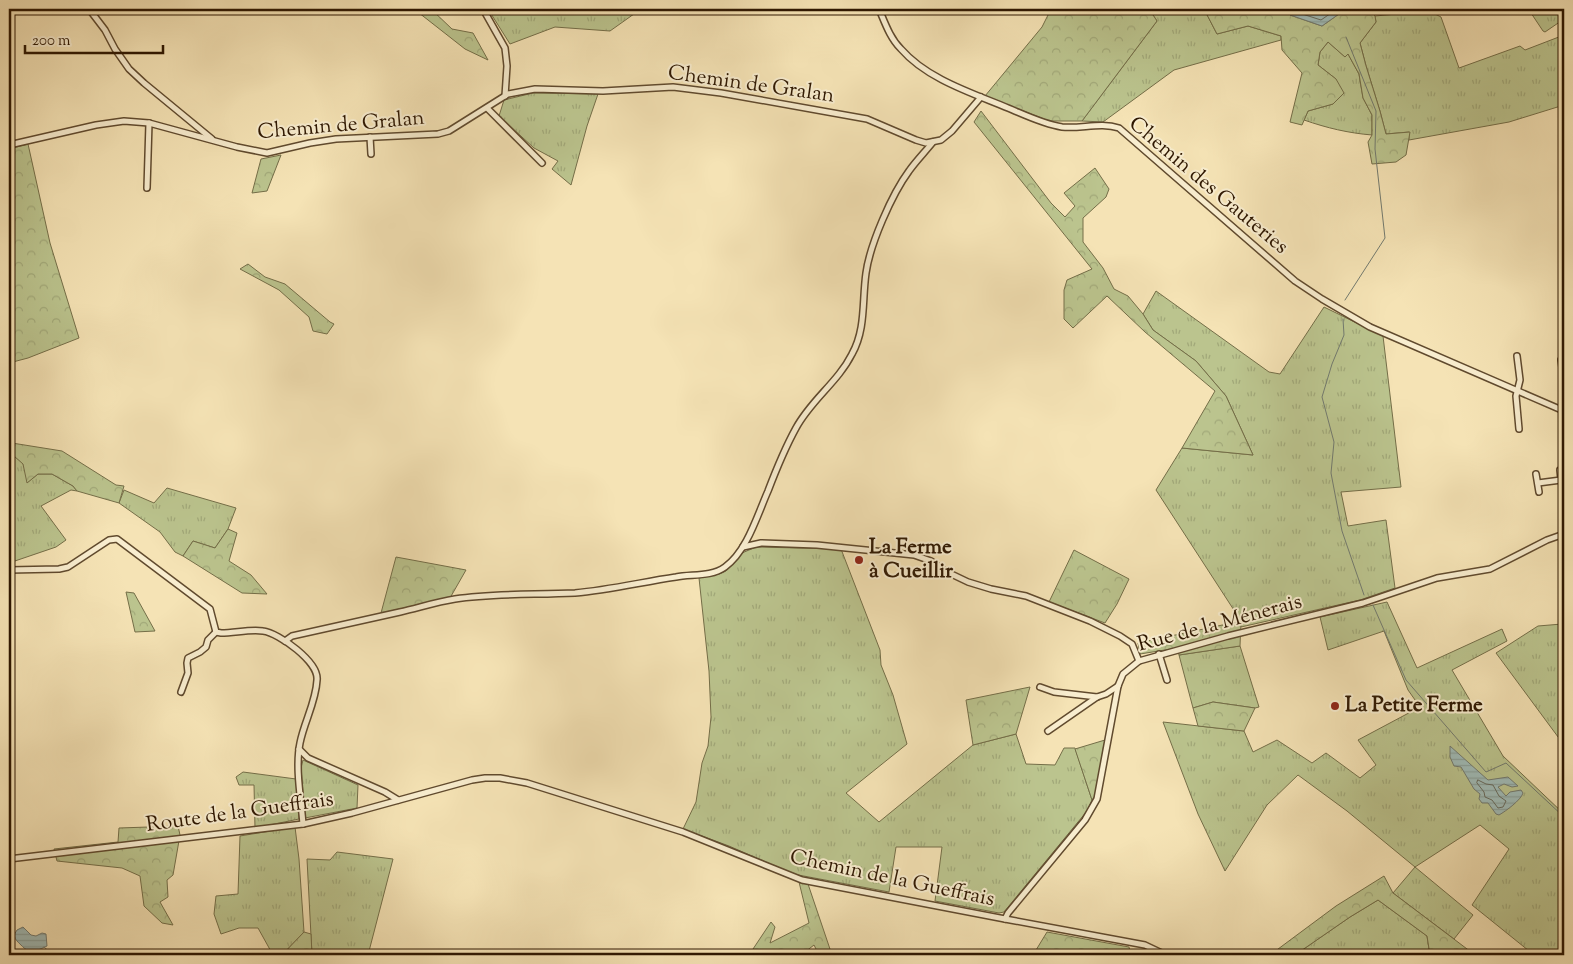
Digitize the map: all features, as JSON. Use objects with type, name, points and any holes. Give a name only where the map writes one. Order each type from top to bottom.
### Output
[{"type":"street","points":[[89,9],[105,30],[129,69],[144,84],[214,141]]},
{"type":"street","points":[[483,9],[505,48],[507,66],[505,96]]},
{"type":"street","name":"Chemin des Gauteries","points":[[879,9],[894,41],[911,59],[925,70],[981,97],[1046,123],[1073,127],[1107,126],[1119,128],[1295,281],[1322,300],[1370,327],[1564,411]]},
{"type":"street","name":"Chemin de Gralan","points":[[9,145],[110,122],[124,121],[149,123],[254,152],[267,153],[336,139],[438,134],[449,131],[505,96],[535,90],[603,91],[673,87],[721,93],[867,119],[916,140],[926,143],[933,142]]},
{"type":"street","points":[[285,640],[292,636],[457,599],[608,590],[677,577],[713,573],[730,563],[743,547],[796,428],[812,404],[826,391],[844,368],[853,353],[859,339],[864,314],[868,266],[879,231],[895,195],[909,171],[933,142],[941,140],[952,131],[981,97]]},
{"type":"street","points":[[487,108],[542,163]]},
{"type":"street","points":[[147,188],[149,123]]},
{"type":"street","points":[[370,137],[371,154]]},
{"type":"street","points":[[1517,356],[1520,380],[1516,396],[1519,429]]},
{"type":"street","points":[[1561,360],[1564,381]]},
{"type":"street","points":[[1538,483],[1563,481],[1560,470]]},
{"type":"street","points":[[1536,474],[1539,492]]},
{"type":"street","name":"Rue de la Ménerais","points":[[1005,920],[1008,913],[1085,820],[1097,799],[1118,686],[1123,674],[1138,661],[1159,654],[1363,603],[1437,578],[1490,569],[1547,540],[1564,534]]},
{"type":"street","points":[[9,570],[59,569],[68,567],[110,540],[117,539],[210,609],[216,632]]},
{"type":"street","points":[[743,547],[761,543],[818,545],[914,555],[926,558],[945,571],[968,582],[1026,596],[1090,621],[1132,644],[1138,661]]},
{"type":"street","points":[[216,632],[266,631],[285,640],[315,668],[318,678],[299,749],[303,824]]},
{"type":"street","points":[[181,692],[188,673],[188,658],[206,647],[208,640],[216,632]]},
{"type":"street","points":[[1159,654],[1167,680]]},
{"type":"street","points":[[1048,731],[1097,697],[1106,694],[1118,686]]},
{"type":"street","points":[[1040,688],[1054,692],[1097,697]]},
{"type":"street","points":[[1106,694],[1115,702]]},
{"type":"street","points":[[299,749],[308,758],[386,792],[398,800]]},
{"type":"street","name":"Chemin de la Gueffrais","points":[[472,780],[500,778],[527,783],[683,832],[802,880],[1005,920],[1145,945],[1166,955]]},
{"type":"street","name":"Route de la Gueffrais","points":[[9,859],[303,824],[472,780]]},
{"type":"green space","points":[[414,9],[431,9],[452,29],[473,33],[488,60],[465,49]]},
{"type":"green space","points":[[488,9],[641,9],[610,31],[555,27],[510,44]]},
{"type":"green space","points":[[1051,9],[1149,9],[1157,21],[1082,121],[1049,121],[985,96],[1042,27]]},
{"type":"green space","points":[[1149,9],[1204,9],[1217,34],[1248,26],[1281,36],[1281,40],[1174,70],[1103,122],[1082,121],[1157,21]]},
{"type":"green space","points":[[1204,9],[1289,9],[1290,15],[1322,26],[1346,9],[1369,9],[1375,16],[1376,22],[1360,43],[1363,55],[1386,134],[1410,132],[1406,155],[1396,162],[1372,164],[1368,142],[1372,135],[1372,115],[1363,98],[1359,74],[1348,54],[1345,57],[1328,42],[1320,52],[1318,65],[1336,79],[1344,93],[1333,104],[1308,111],[1302,125],[1290,122],[1302,73],[1282,50],[1281,36],[1248,26],[1217,34]]},
{"type":"green space","points":[[1535,9],[1564,9],[1564,19],[1545,32],[1531,13]]},
{"type":"green space","points":[[1429,11],[1441,17],[1459,68],[1520,46],[1525,50],[1564,35],[1564,105],[1509,122],[1409,140],[1409,132],[1386,134],[1360,43],[1376,22],[1375,16]]},
{"type":"green space","points":[[1328,42],[1344,56],[1348,54],[1359,74],[1363,98],[1372,115],[1372,135],[1338,130],[1304,120],[1308,111],[1333,104],[1336,79],[1318,65],[1320,52]]},
{"type":"green space","points":[[533,93],[598,94],[571,185],[552,169],[558,161],[534,148],[499,116],[504,100]]},
{"type":"green space","points":[[981,111],[1051,203],[1065,217],[1075,206],[1064,193],[1095,168],[1109,189],[1106,197],[1083,218],[1083,242],[1103,268],[1114,289],[1128,296],[1153,330],[1196,361],[1226,396],[1253,455],[1182,448],[1215,391],[1145,332],[1107,296],[1073,328],[1064,319],[1064,290],[1067,280],[1092,269],[974,122]]},
{"type":"green space","points":[[28,144],[50,243],[79,338],[28,358],[9,363],[9,149]]},
{"type":"green space","points":[[281,155],[267,191],[252,193],[261,159]]},
{"type":"green space","points":[[248,264],[265,277],[285,284],[334,324],[327,334],[313,331],[309,317],[279,290],[240,269]]},
{"type":"green space","points":[[1156,291],[1269,372],[1280,374],[1324,307],[1383,336],[1401,487],[1341,492],[1348,526],[1386,520],[1395,588],[1360,600],[1241,627],[1241,621],[1156,490],[1182,448],[1253,455],[1226,396],[1196,361],[1153,330],[1143,314]]},
{"type":"green space","points":[[12,443],[14,456],[23,463],[28,482],[38,474],[52,474],[73,486],[77,491],[71,490],[41,506],[66,540],[56,547],[9,563],[9,444]]},
{"type":"green space","points":[[12,443],[62,451],[116,485],[124,486],[119,503],[77,491],[73,486],[52,474],[38,474],[27,483],[23,464],[14,456]]},
{"type":"green space","points":[[167,488],[236,508],[228,529],[215,548],[193,541],[183,556],[175,552],[160,532],[119,503],[124,490],[154,503]]},
{"type":"green space","points":[[228,529],[237,533],[229,561],[251,575],[267,594],[242,593],[183,556],[193,541],[215,548]]},
{"type":"green space","points":[[756,547],[841,549],[880,650],[881,665],[893,695],[907,744],[846,793],[879,822],[973,745],[1016,734],[1026,764],[1055,765],[1064,748],[1075,748],[1092,800],[1087,811],[1004,912],[999,913],[935,901],[942,847],[896,847],[889,892],[793,874],[729,846],[683,829],[696,802],[702,763],[708,746],[711,717],[709,671],[699,578],[726,571],[742,553]]},
{"type":"green space","points":[[1074,550],[1129,579],[1105,623],[1049,602]]},
{"type":"green space","points":[[396,557],[466,570],[450,598],[381,613]]},
{"type":"green space","points":[[126,592],[134,593],[155,631],[135,632]]},
{"type":"green space","points":[[1387,602],[1417,668],[1502,629],[1507,641],[1452,670],[1503,756],[1564,814],[1564,955],[1534,955],[1472,905],[1509,849],[1480,825],[1415,867],[1347,811],[1298,775],[1267,805],[1225,871],[1198,814],[1163,722],[1244,731],[1253,752],[1277,740],[1312,763],[1326,753],[1360,778],[1376,765],[1358,740],[1420,707],[1408,690],[1384,631],[1328,650],[1320,617]]},
{"type":"green space","points":[[1241,621],[1240,646],[1179,655],[1177,648],[1140,654],[1138,643]]},
{"type":"green space","points":[[1562,624],[1564,627],[1564,745],[1496,653],[1538,626]]},
{"type":"green space","points":[[1240,646],[1259,707],[1213,702],[1193,708],[1179,655]]},
{"type":"green space","points":[[1030,687],[1016,734],[973,745],[966,700]]},
{"type":"green space","points":[[1213,702],[1255,708],[1244,731],[1198,726],[1193,708]]},
{"type":"green space","points":[[1105,740],[1095,796],[1092,800],[1075,749]]},
{"type":"green space","points":[[303,760],[358,785],[357,808],[305,818],[301,768]]},
{"type":"green space","points":[[243,772],[296,779],[299,819],[255,828],[254,785],[239,785],[236,777]]},
{"type":"green space","points":[[178,826],[180,835],[173,875],[167,880],[168,897],[160,902],[173,925],[162,923],[144,906],[140,876],[122,868],[57,861],[54,849],[118,842],[119,828]]},
{"type":"green space","points":[[295,827],[304,932],[282,955],[273,955],[258,928],[239,928],[221,934],[214,914],[216,896],[238,894],[240,836]]},
{"type":"green space","points":[[337,852],[393,859],[368,955],[312,955],[307,859],[330,860]]},
{"type":"green space","points":[[1415,867],[1473,915],[1454,939],[1393,893]]},
{"type":"green space","points":[[1384,876],[1393,893],[1475,955],[1430,955],[1427,936],[1378,900],[1295,955],[1270,955],[1336,906]]},
{"type":"green space","points":[[799,882],[808,884],[832,955],[819,955],[814,945],[801,955],[749,955],[771,922],[775,927],[770,943],[809,923]]},
{"type":"green space","points":[[1378,900],[1427,936],[1430,955],[1295,955],[1350,917]]},
{"type":"green space","points":[[304,932],[311,934],[312,955],[282,955]]},
{"type":"green space","points":[[1047,932],[1129,947],[1131,955],[1033,955]]},
{"type":"water","points":[[1289,9],[1346,9],[1322,26],[1290,15]]},
{"type":"water","points":[[1450,746],[1488,780],[1508,777],[1518,786],[1512,787],[1504,784],[1498,787],[1506,796],[1510,792],[1521,790],[1522,796],[1505,811],[1499,815],[1496,814],[1488,803],[1482,803],[1479,799],[1480,794],[1474,789],[1461,767],[1454,766],[1450,757]]},
{"type":"water","points":[[23,927],[31,935],[46,934],[47,946],[33,951],[24,948],[14,935],[17,930]]},
{"type":"waterway","points":[[1345,300],[1385,238],[1375,149],[1376,111],[1346,37]]},
{"type":"waterway","points":[[1343,319],[1344,335],[1332,364],[1322,397],[1334,442],[1331,473],[1342,531],[1364,595]]},
{"type":"waterway","points":[[1373,605],[1406,680],[1486,772],[1506,763],[1564,817]]},
{"type":"waterway","points":[[44,947],[53,955]]},
{"type":"place","name":"La Ferme à Cueillir","points":[[859,560]]},
{"type":"place","name":"La Petite Ferme","points":[[1335,706]]}]
